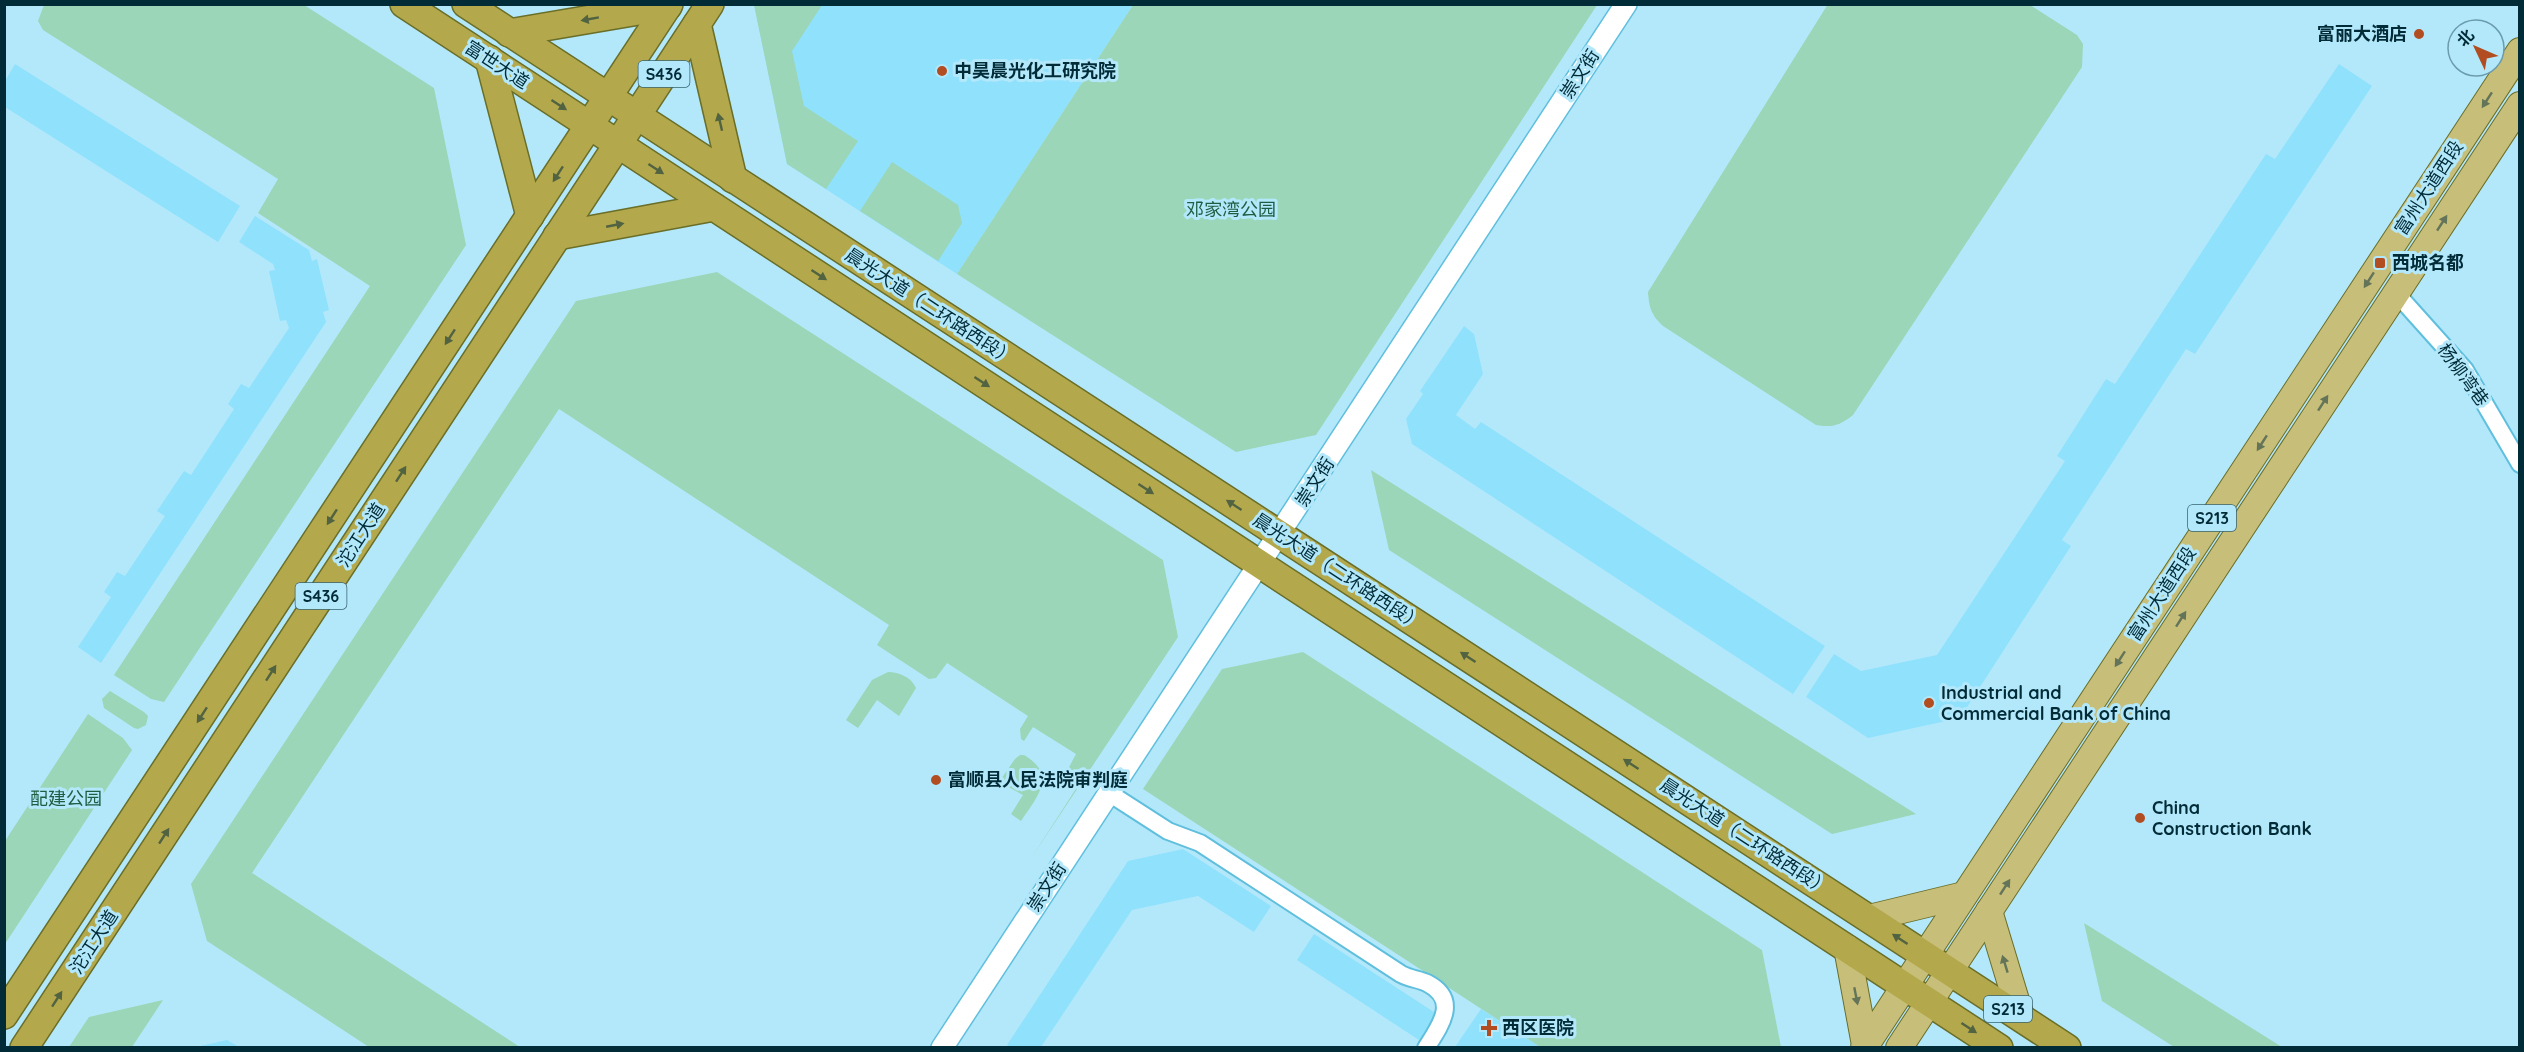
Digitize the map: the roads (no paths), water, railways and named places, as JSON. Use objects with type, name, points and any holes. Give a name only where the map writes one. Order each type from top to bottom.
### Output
[{"type":"highway","name":"富世大道","points":[[404,4],[590,125]]},
{"type":"highway","name":"富世大道","points":[[466,4],[608,97]]},
{"type":"highway","points":[[510,33],[668,5]]},
{"type":"highway","name":"S436","points":[[590,125],[668,5]]},
{"type":"highway","points":[[703,14],[733,179]]},
{"type":"highway","name":"S436","points":[[618,144],[703,14]]},
{"type":"highway","points":[[489,60],[530,216]]},
{"type":"highway","name":"晨光大道（二环路西段）","points":[[608,97],[2067,1047]]},
{"type":"highway","name":"晨光大道（二环路西段）","points":[[590,125],[1998,1047]]},
{"type":"highway","name":"沱江大道","points":[[4,1015],[590,125]]},
{"type":"highway","name":"沱江大道","points":[[24,1047],[618,144]]},
{"type":"highway","points":[[557,236],[714,207]]},
{"type":"main road","name":"富州大道西段","points":[[1864,1046],[2520,51]]},
{"type":"main road","name":"富州大道西段","points":[[1899,1047],[2520,105]]},
{"type":"main road","points":[[1869,918],[1964,895]]},
{"type":"main road","points":[[1989,911],[2020,1017]]},
{"type":"main road","points":[[1847,948],[1864,1046]]},
{"type":"street","name":"崇文街","points":[[942,1047],[1261,564],[1626,4]]},
{"type":"street","name":"杨柳湾巷","points":[[2396,293],[2464,370],[2520,464]]},
{"type":"street","points":[[1108,793],[1168,831],[1200,843],[1401,974],[1415,981],[1423,981],[1437,990],[1446,1010],[1443,1022],[1426,1047]]},
{"type":"place","name":"富丽大酒店","points":[[2419,34]]},
{"type":"place","name":"中昊晨光化工研究院","points":[[942,71]]},
{"type":"place","name":"西城名都","points":[[2380,263]]},
{"type":"place","name":"Industrial and Commercial Bank of China","points":[[1929,703]]},
{"type":"place","name":"富顺县人民法院审判庭","points":[[936,780]]},
{"type":"place","name":"China Construction Bank","points":[[2140,818]]},
{"type":"place","name":"西区医院","points":[[1489,1028]]},
{"type":"park label","name":"邓家湾公园","points":[[1231,210]]},
{"type":"park label","name":"配建公园","points":[[66,799]]}]
